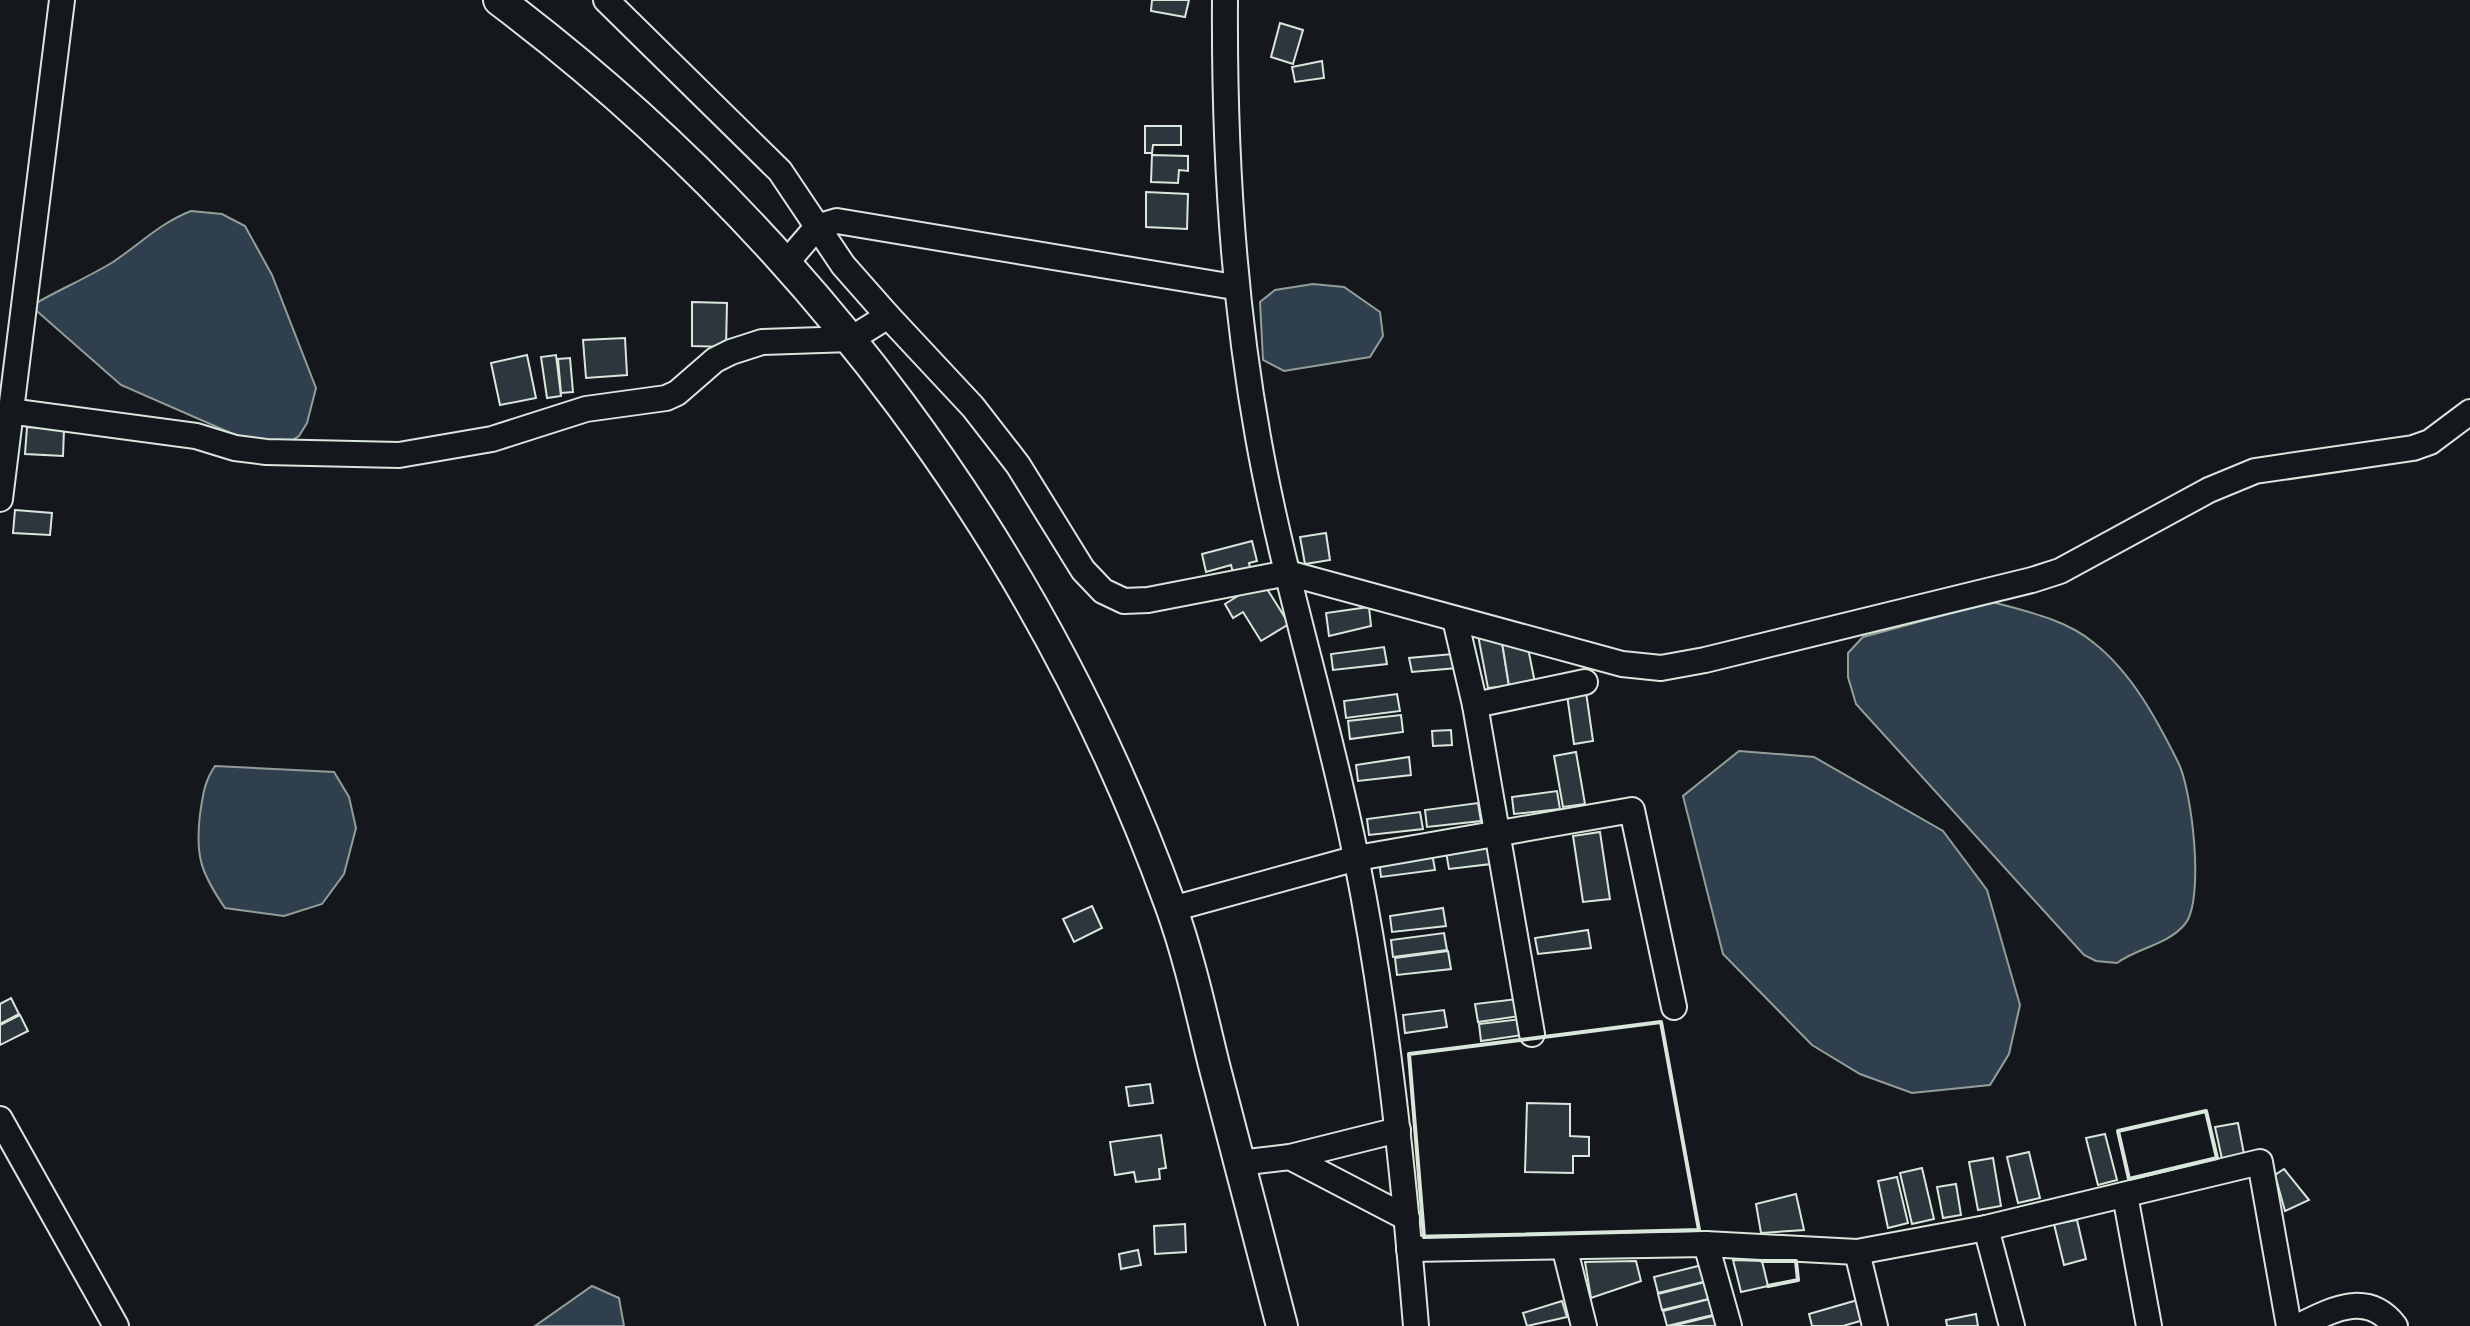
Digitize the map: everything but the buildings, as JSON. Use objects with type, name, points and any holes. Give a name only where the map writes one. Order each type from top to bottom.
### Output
[{"type":"main road","points":[[499,0],[631,105],[730,201],[851,339],[926,437],[1004,555],[1079,693],[1172,909],[1282,1326]]},
{"type":"street","points":[[0,499],[4,415],[62,0]]},
{"type":"street","points":[[606,0],[780,171],[843,265],[973,407],[1018,465],[1083,570],[1103,591],[1124,601],[1148,600],[1288,573],[1622,664],[1661,668],[2032,580],[2060,571],[2209,490],[2255,471],[2413,448],[2430,442],[2470,412]]},
{"type":"street","points":[[1225,0],[1225,101],[1234,287],[1258,439],[1357,858],[1398,1130],[1416,1326]]},
{"type":"street","points":[[786,263],[817,227],[837,221],[1234,287]]},
{"type":"street","points":[[4,415],[196,436],[235,448],[266,452],[338,451],[399,455],[492,439],[586,409],[666,398],[693,382],[715,360],[762,342],[851,339],[888,316]]},
{"type":"street","points":[[1455,619],[1475,705],[1532,1034]]},
{"type":"street","points":[[1475,705],[1585,682]]},
{"type":"street","points":[[1172,909],[1357,858],[1632,810],[1674,1007]]},
{"type":"street","points":[[0,1119],[116,1326]]},
{"type":"street","points":[[1239,1163],[1290,1157],[1398,1130]]},
{"type":"street","points":[[1290,1157],[1407,1218]]},
{"type":"street","points":[[1409,1249],[1706,1244],[1857,1252],[1986,1228],[2260,1162],[2289,1326]]},
{"type":"street","points":[[2125,1195],[2149,1326]]},
{"type":"street","points":[[1986,1228],[2012,1326]]},
{"type":"street","points":[[1706,1244],[1729,1326]]},
{"type":"street","points":[[1564,1246],[1584,1326]]},
{"type":"street","points":[[1857,1252],[1875,1326]]},
{"type":"street","points":[[2299,1326],[2341,1307],[2364,1305],[2385,1313],[2395,1326]]},
{"type":"water","points":[[191,211],[222,214],[245,226],[272,275],[316,388],[307,423],[299,436],[286,444],[249,441],[121,385],[31,306],[113,262],[160,228]]},
{"type":"water","points":[[1313,284],[1344,287],[1380,312],[1383,336],[1370,357],[1284,371],[1263,360],[1260,302],[1275,290]]},
{"type":"water","points":[[1992,602],[2059,622],[2083,635],[2108,655],[2132,683],[2152,714],[2183,776],[2194,844],[2191,911],[2185,924],[2170,937],[2117,963],[2096,961],[2084,955],[1856,704],[1848,677],[1848,653],[1863,637]]},
{"type":"water","points":[[1739,751],[1814,757],[1943,831],[1987,890],[2020,1005],[2009,1054],[1990,1085],[1912,1093],[1860,1074],[1812,1045],[1723,954],[1683,796]]},
{"type":"water","points":[[215,766],[334,772],[349,797],[356,828],[344,874],[322,904],[284,916],[225,908],[205,874],[198,841],[203,795]]},
{"type":"water","points":[[592,1286],[619,1298],[624,1326],[535,1326]]},
{"type":"wall","points":[[1661,1022],[1699,1230],[1424,1237],[1409,1054],[1661,1022]]},
{"type":"wall","points":[[2206,1111],[2217,1158],[2129,1179],[2118,1131],[2206,1111]]},
{"type":"wall","points":[[1762,1261],[1796,1261],[1798,1280],[1768,1286]]}]
